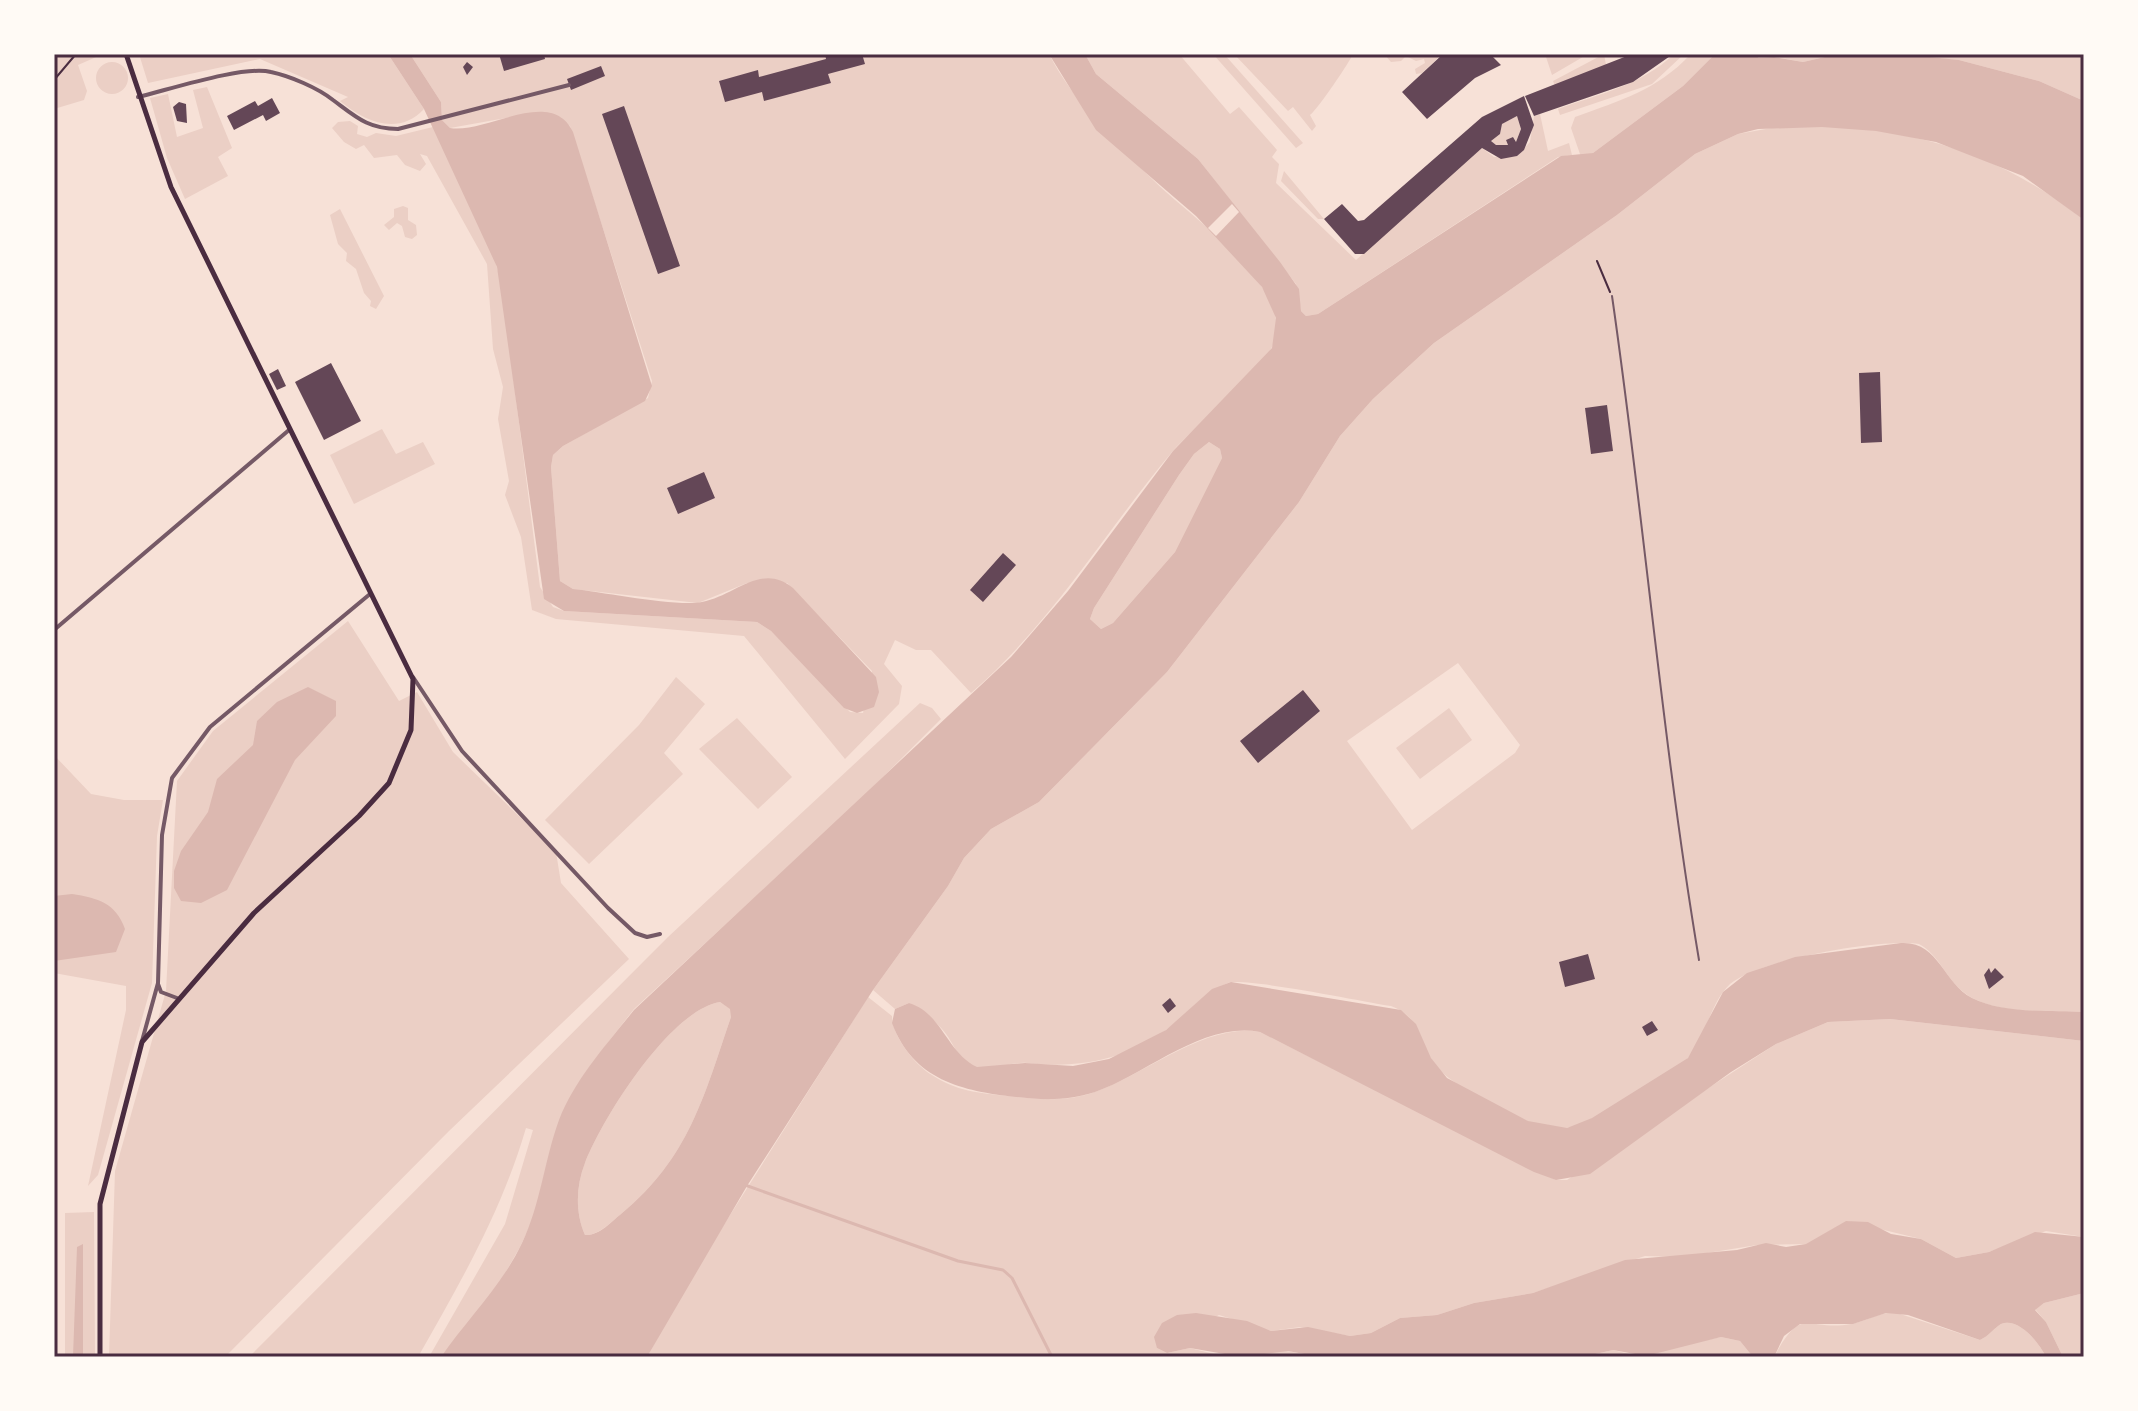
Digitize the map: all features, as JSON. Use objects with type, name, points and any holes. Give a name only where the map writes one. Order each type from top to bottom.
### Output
[{"type":"main road","points":[[100,1357],[100,1204],[142,1042],[177,998],[254,913],[359,816],[389,783],[411,730],[413,679],[176,200],[138,97],[126,54]]},
{"type":"street","points":[[138,97],[250,71],[270,71],[330,97],[361,123],[378,129],[398,129],[569,85]]},
{"type":"street","points":[[54,630],[289,430]]},
{"type":"street","points":[[142,1042],[158,983],[162,835],[172,778],[210,727],[370,594]]},
{"type":"street","points":[[408,672],[462,751],[608,908],[635,933],[647,937],[660,934]]},
{"type":"street","points":[[158,983],[161,992],[177,998]]},
{"type":"lane","points":[[1612,296],[1637,466],[1678,832],[1699,960]]},
{"type":"path","points":[[54,80],[76,54]]},
{"type":"path","points":[[1597,261],[1612,296]]},
{"type":"shaded area","points":[[54,54],[103,54],[78,65],[87,91],[84,100],[54,109]]},
{"type":"shaded area","points":[[139,54],[388,54],[424,109],[403,122],[392,124],[370,120],[340,101],[348,97],[260,59],[148,83]]},
{"type":"shaded area","points":[[388,54],[410,54],[441,102],[442,120],[450,128],[481,125],[534,112],[550,113],[563,119],[573,132],[652,386],[645,401],[563,446],[553,455],[551,467],[560,581],[573,589],[690,603],[714,599],[759,579],[781,581],[793,588],[876,677],[879,692],[874,707],[857,713],[844,708],[771,631],[757,622],[564,611],[544,599],[497,267],[424,109]]},
{"type":"shaded area","points":[[410,54],[1049,54],[1071,90],[1118,145],[1221,240],[1257,280],[1275,314],[1277,327],[1272,347],[1240,387],[1172,452],[1027,637],[971,693],[931,650],[916,650],[895,640],[884,664],[902,686],[899,704],[845,759],[744,636],[556,619],[532,610],[521,537],[505,495],[509,481],[498,419],[503,387],[493,349],[487,264],[427,156],[420,154],[426,164],[420,171],[405,165],[397,155],[374,158],[364,145],[356,149],[344,142],[332,128],[338,122],[350,121],[358,126],[357,134],[367,137],[376,133],[396,136],[433,127],[493,253],[501,282],[540,587],[553,607],[564,611],[757,622],[771,631],[850,712],[863,713],[872,671],[787,583],[747,583],[698,603],[573,589],[560,581],[551,467],[553,455],[563,446],[648,398],[652,381],[570,126],[540,112],[450,128],[442,120],[441,102]]},
{"type":"shaded area","points":[[1049,54],[1085,54],[1096,74],[1198,159],[1299,289],[1301,311],[1306,316],[1318,314],[1561,156],[1593,153],[1683,86],[1715,54],[1753,54],[1759,58],[1803,62],[1838,54],[1909,55],[1959,60],[2039,81],[2084,101],[2084,220],[2023,176],[1936,142],[1876,131],[1822,127],[1758,129],[1738,134],[1695,154],[1617,215],[1434,343],[1373,399],[1340,436],[1299,502],[1167,672],[1039,802],[991,829],[964,858],[948,886],[873,990],[747,1186],[647,1357],[441,1357],[514,1259],[534,1213],[554,1135],[566,1105],[592,1062],[634,1010],[1011,657],[1068,591],[1173,451],[1272,348],[1276,318],[1262,287],[1196,216],[1096,130]],"holes":[[[1209,442],[1220,449],[1222,458],[1175,552],[1113,623],[1101,629],[1090,619],[1094,608],[1179,475],[1194,454]],[[720,1002],[730,1009],[731,1017],[702,1099],[679,1148],[644,1193],[604,1228],[585,1235],[578,1208],[580,1181],[585,1163],[606,1120],[640,1069],[680,1024],[701,1009]]]},
{"type":"shaded area","points":[[1085,54],[1179,54],[1230,114],[1239,107],[1277,150],[1272,157],[1279,164],[1276,183],[1356,260],[1482,148],[1494,157],[1517,156],[1530,142],[1534,116],[1540,114],[1548,151],[1569,143],[1572,155],[1558,157],[1318,314],[1306,316],[1301,311],[1296,284],[1198,159],[1096,74]]},
{"type":"shaded area","points":[[1213,54],[1224,54],[1303,143],[1296,148]]},
{"type":"shaded area","points":[[1234,54],[1353,54],[1310,115],[1316,126],[1312,131],[1293,107],[1288,111]]},
{"type":"shaded area","points":[[1384,54],[1442,54],[1422,73],[1416,74],[1415,69],[1425,63],[1424,59],[1416,61],[1406,56],[1401,61],[1391,62]]},
{"type":"shaded area","points":[[1545,54],[1588,54],[1552,75]]},
{"type":"shaded area","points":[[1604,54],[1606,65],[1555,86],[1553,81]]},
{"type":"shaded area","points":[[1674,54],[1684,54],[1652,84],[1560,115],[1558,109],[1634,81],[1662,65]]},
{"type":"shaded area","points":[[1691,54],[1715,54],[1683,86],[1593,153],[1581,157],[1571,128],[1575,117],[1651,86]]},
{"type":"shaded area","points":[[1753,54],[1838,54],[1803,62],[1775,57],[1759,58]]},
{"type":"shaded area","points":[[1879,54],[2084,54],[2084,101],[2039,81],[1959,60]]},
{"type":"shaded area","points":[[112,62],[123,67],[128,78],[123,89],[112,94],[101,89],[96,78],[101,67]]},
{"type":"shaded area","points":[[207,87],[232,148],[218,157],[228,176],[185,199],[167,158],[150,98],[168,94],[177,137],[203,128],[193,90]]},
{"type":"shaded area","points":[[1517,116],[1521,129],[1516,142],[1513,137],[1506,140],[1508,145],[1496,145],[1491,141],[1500,134],[1502,124]]},
{"type":"shaded area","points":[[1819,126],[1861,129],[1940,144],[2014,174],[2084,220],[2084,1012],[2020,1010],[1987,1004],[1961,990],[1931,953],[1919,944],[1878,944],[1792,959],[1744,975],[1730,984],[1717,1001],[1694,1050],[1679,1066],[1593,1118],[1578,1125],[1558,1128],[1518,1117],[1445,1075],[1431,1058],[1409,1017],[1391,1006],[1280,987],[1228,983],[1206,995],[1158,1035],[1123,1053],[1086,1062],[1021,1063],[984,1069],[965,1061],[942,1029],[922,1011],[909,1003],[895,1009],[873,990],[948,886],[964,858],[991,829],[1039,802],[1167,672],[1299,502],[1340,436],[1373,399],[1434,343],[1617,215],[1695,154],[1738,134],[1777,127]],"holes":[[[1458,663],[1520,745],[1515,753],[1412,830],[1347,741]]]},
{"type":"shaded area","points":[[1284,171],[1324,219],[1318,219],[1281,181]]},
{"type":"shaded area","points":[[408,208],[408,220],[416,225],[417,235],[412,239],[405,237],[402,226],[397,223],[389,230],[384,225],[394,217],[394,209]]},
{"type":"shaded area","points":[[340,209],[384,296],[376,309],[370,306],[371,301],[364,293],[356,269],[346,261],[347,253],[338,244],[330,215]]},
{"type":"shaded area","points":[[382,429],[396,454],[423,442],[435,464],[354,504],[330,455]]},
{"type":"shaded area","points":[[1209,442],[1220,449],[1222,458],[1175,552],[1113,623],[1101,629],[1090,619],[1094,608],[1179,475],[1194,454]]},
{"type":"shaded area","points":[[348,621],[399,701],[417,692],[453,752],[556,852],[561,883],[629,959],[449,1131],[225,1357],[109,1357],[115,1171],[166,991],[177,781],[213,731]]},
{"type":"shaded area","points":[[676,677],[705,704],[664,753],[683,774],[589,864],[545,820],[639,725]]},
{"type":"shaded area","points":[[308,687],[336,701],[336,716],[295,760],[227,890],[201,903],[181,901],[174,888],[174,871],[181,851],[208,812],[217,779],[253,745],[257,721],[277,702]]},
{"type":"shaded area","points":[[920,703],[932,708],[941,719],[861,799],[634,1009],[588,1069],[551,1147],[534,1217],[520,1247],[496,1289],[441,1357],[429,1357],[505,1224],[533,1130],[526,1128],[492,1218],[418,1357],[249,1357],[668,937]]},
{"type":"shaded area","points":[[1449,708],[1472,740],[1420,779],[1396,748]]},
{"type":"shaded area","points":[[737,718],[792,777],[758,809],[699,749]]},
{"type":"shaded area","points":[[54,755],[91,794],[124,800],[163,800],[157,836],[152,983],[98,1175],[88,1186],[126,1010],[126,986],[54,973]]},
{"type":"shaded area","points":[[72,894],[98,900],[117,913],[125,929],[116,952],[54,961],[54,896]]},
{"type":"shaded area","points":[[1901,943],[1924,949],[1962,991],[1984,1003],[2012,1009],[2084,1012],[2084,1041],[1890,1019],[1828,1022],[1776,1044],[1731,1072],[1590,1174],[1556,1180],[1534,1172],[1260,1032],[1217,1034],[1196,1041],[1095,1092],[1046,1099],[977,1091],[942,1079],[913,1058],[892,1023],[895,1009],[909,1003],[929,1015],[958,1052],[977,1067],[1025,1063],[1073,1066],[1109,1059],[1166,1030],[1212,989],[1231,982],[1401,1010],[1416,1024],[1431,1058],[1447,1078],[1528,1121],[1567,1128],[1592,1118],[1688,1058],[1723,992],[1747,973],[1795,957]]},
{"type":"shaded area","points":[[868,997],[892,1016],[896,1032],[906,1049],[932,1075],[968,1090],[1030,1098],[1064,1099],[1086,1095],[1219,1034],[1260,1032],[1556,1180],[1567,1180],[1776,1044],[1828,1022],[1890,1019],[2084,1041],[2084,1237],[2046,1231],[1989,1252],[1956,1258],[1921,1239],[1847,1221],[1807,1244],[1757,1245],[1682,1257],[1645,1256],[1533,1293],[1474,1303],[1437,1315],[1400,1318],[1371,1333],[1350,1336],[1300,1327],[1271,1331],[1219,1315],[1157,1348],[1167,1353],[1190,1348],[1226,1357],[647,1357],[689,1280]]},
{"type":"shaded area","points":[[720,1002],[731,1009],[731,1017],[702,1099],[679,1148],[644,1193],[604,1228],[585,1235],[578,1208],[580,1181],[585,1163],[606,1120],[640,1069],[680,1024],[701,1009]]},
{"type":"shaded area","points":[[94,1212],[95,1357],[65,1357],[65,1213]]},
{"type":"shaded area","points":[[1846,1221],[1868,1222],[1891,1234],[1921,1239],[1956,1258],[1989,1252],[2035,1232],[2084,1237],[2084,1293],[2044,1303],[2035,1310],[2046,1322],[2063,1357],[2046,1357],[2034,1339],[2015,1324],[2001,1324],[1980,1340],[1908,1315],[1886,1313],[1853,1324],[1800,1324],[1784,1336],[1774,1357],[1753,1357],[1740,1341],[1721,1337],[1646,1356],[1613,1350],[1582,1357],[1320,1357],[1288,1351],[1242,1357],[1190,1348],[1167,1353],[1157,1348],[1154,1337],[1162,1323],[1177,1315],[1196,1313],[1247,1321],[1271,1331],[1308,1327],[1350,1336],[1371,1333],[1400,1318],[1437,1315],[1474,1303],[1533,1293],[1625,1260],[1737,1250],[1766,1243],[1786,1247],[1806,1244]]},
{"type":"shaded area","points":[[83,1244],[83,1357],[73,1357],[77,1247]]},
{"type":"shaded area","points":[[2084,1293],[2084,1357],[2063,1357],[2046,1322],[2035,1309],[2044,1303]]},
{"type":"shaded area","points":[[1894,1312],[1980,1340],[2001,1324],[2015,1324],[2034,1339],[2046,1357],[1774,1357],[1784,1340],[1799,1325],[1851,1324]]},
{"type":"shaded area","points":[[1721,1337],[1740,1341],[1753,1357],[1582,1357],[1613,1350],[1633,1355]]},
{"type":"shaded area","points":[[1281,1350],[1320,1357],[1242,1357]]},
{"type":"pier","points":[[1232,204],[1239,212],[1216,236],[1208,228]]},
{"type":"building","points":[[499,54],[544,54],[545,59],[504,71]]},
{"type":"building","points":[[825,54],[862,54],[865,64],[828,74],[831,83],[764,101],[762,92],[725,102],[719,81],[758,70],[759,77],[826,59]]},
{"type":"building","points":[[1443,54],[1490,54],[1501,65],[1475,78],[1427,119],[1402,92]]},
{"type":"building","points":[[1632,54],[1673,54],[1633,82],[1534,116],[1525,96]]},
{"type":"building","points":[[467,62],[473,67],[467,75],[463,67]]},
{"type":"building","points":[[601,66],[605,76],[571,90],[567,79]]},
{"type":"building","points":[[1524,96],[1534,125],[1524,150],[1517,156],[1501,159],[1482,148],[1364,254],[1355,254],[1324,219],[1342,204],[1358,221],[1364,220],[1482,117]],"holes":[[[1517,116],[1521,129],[1516,142],[1513,137],[1506,140],[1508,145],[1496,145],[1491,141],[1500,134],[1502,124]]]},
{"type":"building","points":[[272,98],[280,113],[266,121],[263,115],[234,130],[227,116],[255,101],[258,106]]},
{"type":"building","points":[[179,102],[186,104],[187,123],[177,121],[173,107]]},
{"type":"building","points":[[624,106],[680,266],[658,274],[602,114]]},
{"type":"building","points":[[331,363],[361,421],[324,440],[295,382]]},
{"type":"building","points":[[278,369],[286,386],[277,390],[269,374]]},
{"type":"building","points":[[1880,372],[1882,442],[1861,443],[1859,373]]},
{"type":"building","points":[[1607,405],[1613,451],[1591,454],[1585,408]]},
{"type":"building","points":[[704,472],[715,498],[678,514],[667,488]]},
{"type":"building","points":[[1003,553],[1016,565],[983,602],[970,590]]},
{"type":"building","points":[[1303,690],[1320,711],[1258,763],[1240,741]]},
{"type":"building","points":[[1588,954],[1595,979],[1565,987],[1559,962]]},
{"type":"building","points":[[1989,968],[1991,973],[1995,968],[2004,977],[1989,989],[1984,975]]},
{"type":"building","points":[[1170,998],[1176,1006],[1168,1013],[1162,1005]]},
{"type":"building","points":[[1652,1021],[1658,1030],[1647,1036],[1642,1027]]},
{"type":"waterway","points":[[745,1185],[958,1261],[1003,1270],[1012,1278],[1052,1357]]}]
